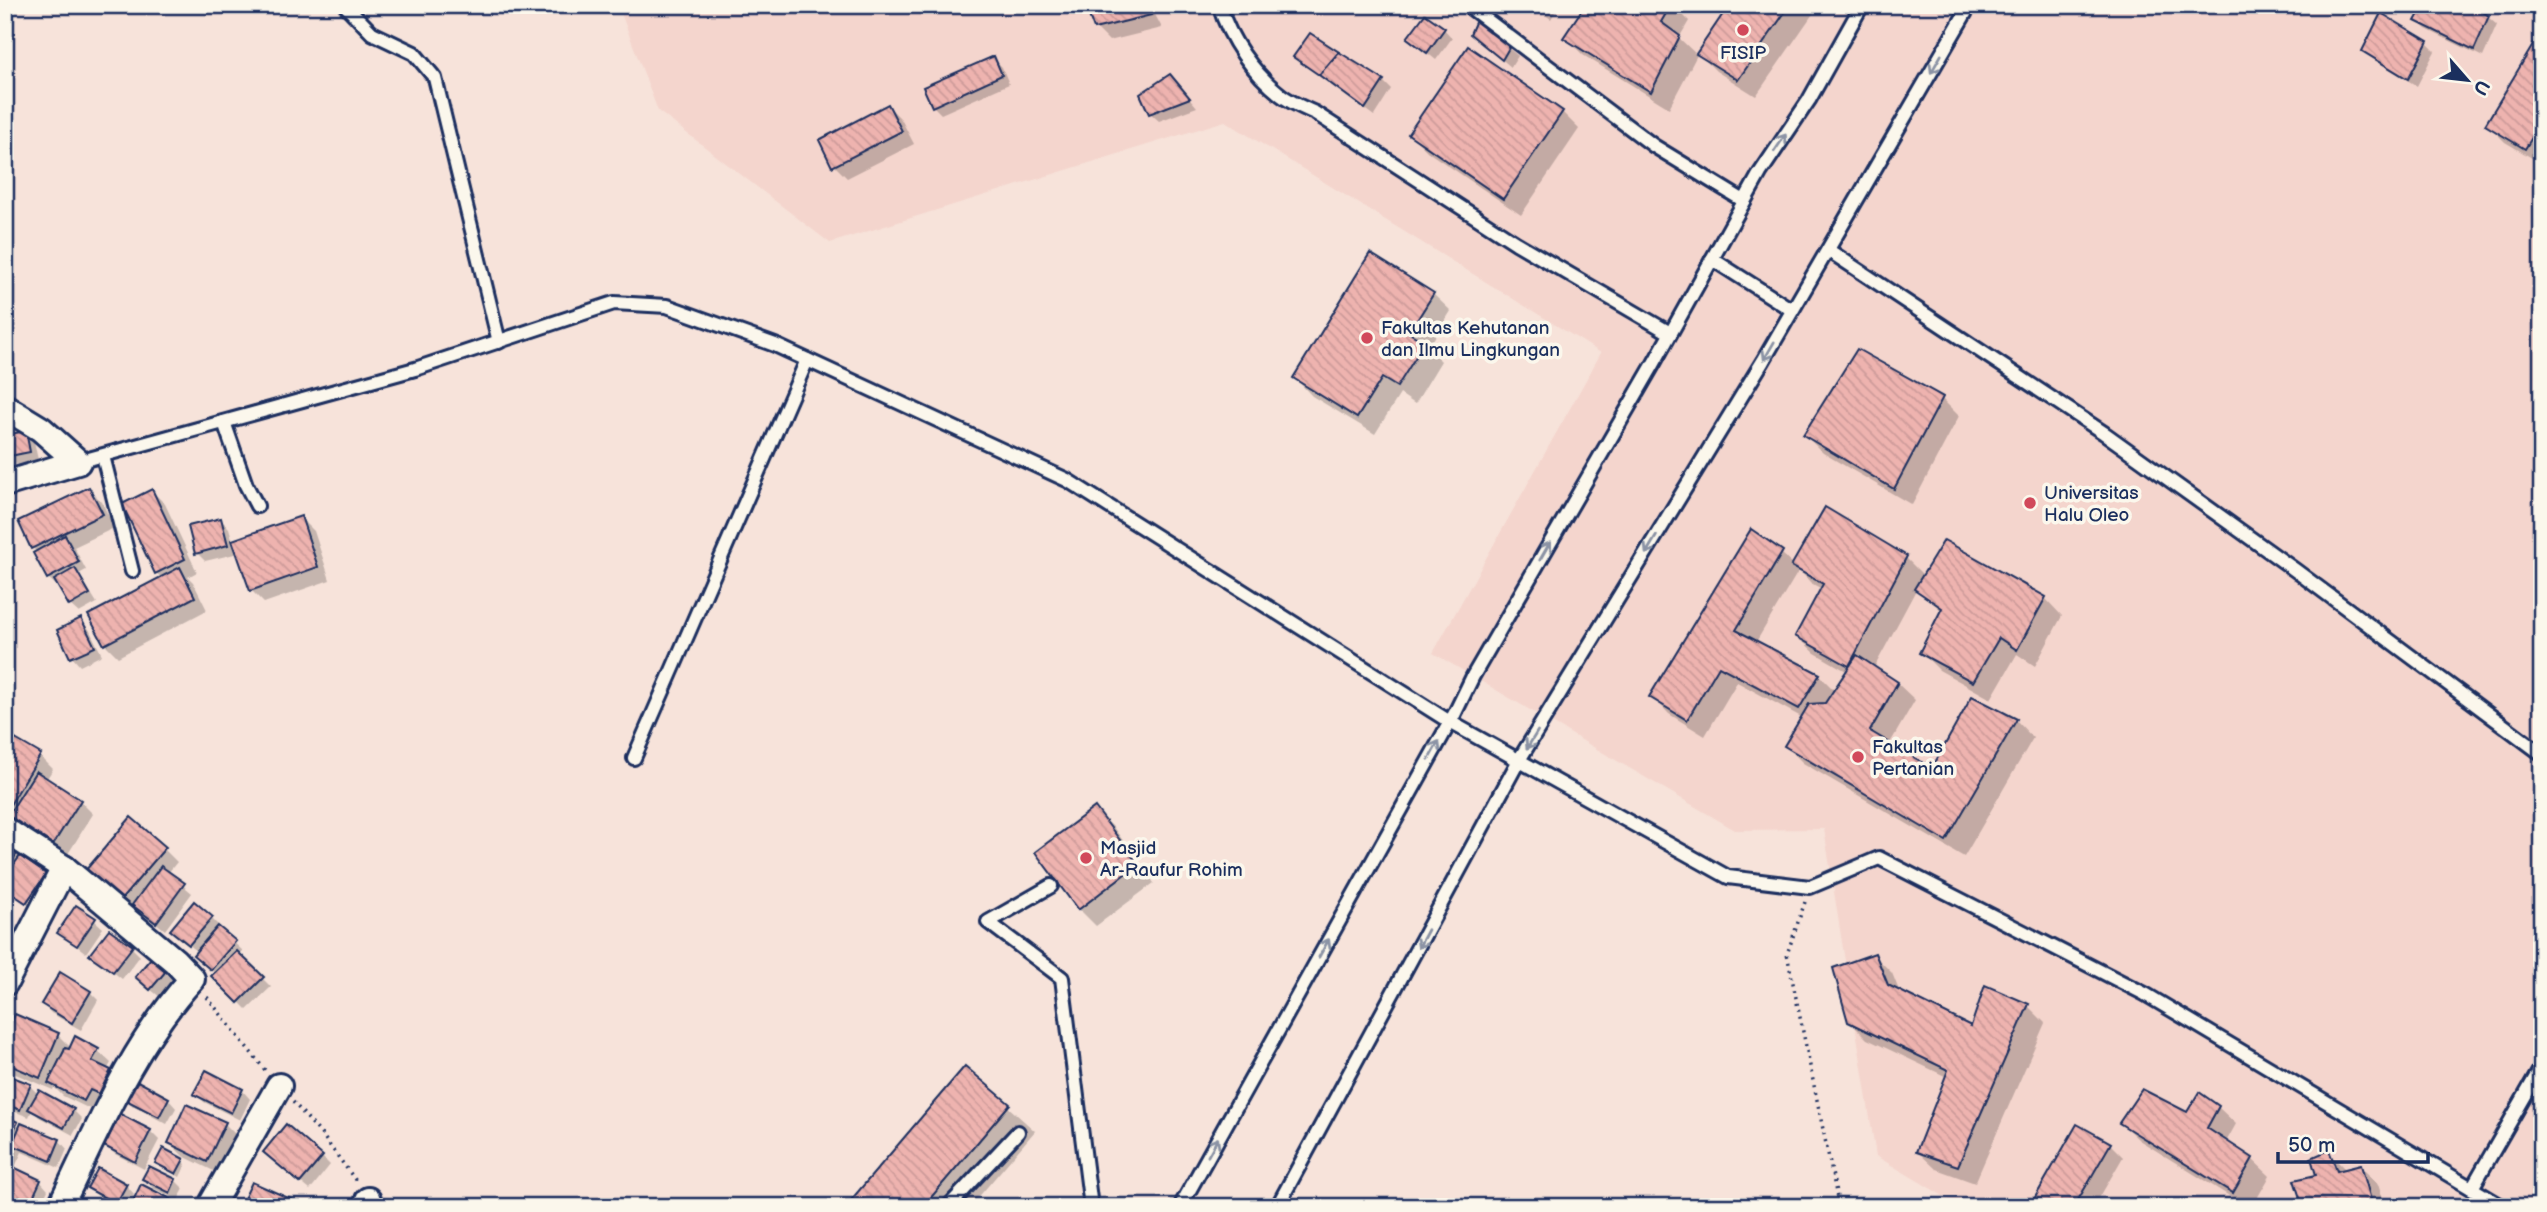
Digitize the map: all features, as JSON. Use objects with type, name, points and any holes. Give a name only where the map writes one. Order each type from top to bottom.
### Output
[{"type":"street","points":[[5,407],[41,429],[78,462]]},
{"type":"street","points":[[5,484],[78,462]]},
{"type":"street","points":[[5,830],[64,868],[175,961],[192,979],[169,1004],[143,1042],[60,1207]]},
{"type":"street","points":[[5,983],[64,868]]},
{"type":"street","points":[[210,1207],[279,1086]]},
{"type":"lane","points":[[345,5],[372,33],[414,53],[435,78],[499,342]]},
{"type":"lane","points":[[1219,5],[1223,20],[1254,69],[1283,96],[1315,113],[1516,243],[1670,333]]},
{"type":"lane","points":[[1467,5],[1654,146],[1744,201]]},
{"type":"lane","points":[[1180,1207],[1473,676],[1744,201],[1809,100],[1862,5]]},
{"type":"lane","points":[[1277,1207],[1519,760],[1793,310],[1970,5]]},
{"type":"lane","points":[[1828,250],[2104,433],[2295,570],[2542,754]]},
{"type":"lane","points":[[1712,259],[1793,310]]},
{"type":"lane","points":[[78,462],[415,369],[614,303],[667,306],[775,345],[1067,480],[1450,722],[1728,877],[1810,887],[1879,858],[2145,994],[2503,1207]]},
{"type":"lane","points":[[634,758],[807,360]]},
{"type":"lane","points":[[224,422],[246,485],[257,506]]},
{"type":"lane","points":[[103,456],[132,571]]},
{"type":"lane","points":[[1051,886],[988,922],[1062,978],[1091,1207]]},
{"type":"lane","points":[[2472,1188],[2542,1066]]},
{"type":"lane","points":[[948,1207],[1018,1132]]},
{"type":"path","points":[[1810,887],[1787,954],[1839,1207]]},
{"type":"shaded area","name":"Universitas Halu Oleo","points":[[618,5],[2542,5],[2542,1207],[1962,1207],[1876,1156],[1824,829],[1735,830],[1433,653],[1601,353],[1225,121],[830,243],[658,111]]},
{"type":"building","points":[[1085,5],[1145,5],[1151,15],[1094,29]]},
{"type":"building","points":[[1585,5],[1671,5],[1661,22],[1680,36],[1651,92],[1563,38]]},
{"type":"building","name":"FISIP","points":[[1729,5],[1790,5],[1738,80],[1696,54]]},
{"type":"building","points":[[2424,5],[2472,5],[2489,16],[2474,50],[2415,21]]},
{"type":"building","points":[[2381,13],[2428,41],[2408,79],[2362,51]]},
{"type":"building","points":[[1425,14],[1445,28],[1427,53],[1407,38]]},
{"type":"building","points":[[1476,20],[1510,46],[1502,60],[1470,34]]},
{"type":"building","points":[[2542,30],[2542,121],[2525,149],[2485,125]]},
{"type":"building","points":[[1310,33],[1339,52],[1319,75],[1293,57]]},
{"type":"building","points":[[1468,46],[1563,111],[1503,199],[1408,134]]},
{"type":"building","points":[[1339,52],[1384,80],[1365,109],[1319,75]]},
{"type":"building","points":[[994,56],[1002,75],[932,107],[923,87]]},
{"type":"building","points":[[1170,74],[1190,98],[1149,114],[1140,94]]},
{"type":"building","points":[[888,104],[902,131],[832,167],[819,140]]},
{"type":"building","name":"Fakultas Kehutanan dan Ilmu Lingkungan","points":[[1370,253],[1434,293],[1409,333],[1425,342],[1397,387],[1382,378],[1357,418],[1293,378]]},
{"type":"building","points":[[1857,349],[1943,397],[1894,489],[1803,435]]},
{"type":"building","points":[[26,431],[30,452],[5,457],[5,435]]},
{"type":"building","points":[[89,487],[103,514],[31,549],[18,521]]},
{"type":"building","points":[[152,489],[185,559],[155,574],[122,504]]},
{"type":"building","points":[[1825,507],[1907,556],[1849,666],[1795,636],[1823,584],[1791,566]]},
{"type":"building","points":[[301,516],[318,567],[250,591],[232,540]]},
{"type":"building","points":[[221,518],[228,545],[195,554],[188,526]]},
{"type":"building","points":[[1751,529],[1783,551],[1736,630],[1820,674],[1799,709],[1719,666],[1687,720],[1649,697]]},
{"type":"building","points":[[65,535],[79,562],[47,579],[33,553]]},
{"type":"building","points":[[1944,540],[2046,597],[2017,650],[1999,638],[1973,682],[1919,653],[1942,608],[1914,589]]},
{"type":"building","points":[[180,567],[195,597],[104,645],[88,615]]},
{"type":"building","points":[[75,568],[90,594],[69,606],[54,580]]},
{"type":"building","points":[[81,618],[95,647],[70,658],[57,630]]},
{"type":"building","name":"Fakultas Pertanian","points":[[1857,655],[1898,682],[1870,731],[1932,768],[1972,696],[2017,719],[1946,841],[1784,746],[1809,704],[1825,703]]},
{"type":"building","points":[[5,733],[41,754],[5,813]]},
{"type":"building","points":[[36,771],[81,800],[52,846],[7,817]]},
{"type":"building","name":"Masjid Ar-Raufur Rohim","points":[[1095,807],[1138,864],[1078,910],[1035,852]]},
{"type":"building","points":[[131,817],[166,847],[120,901],[85,871]]},
{"type":"building","points":[[5,843],[18,852],[9,865],[5,862]]},
{"type":"building","points":[[20,856],[46,874],[26,903],[5,889],[5,877]]},
{"type":"building","points":[[161,866],[185,883],[156,923],[132,905]]},
{"type":"building","points":[[194,901],[213,917],[189,945],[170,930]]},
{"type":"building","points":[[76,905],[96,918],[77,946],[57,933]]},
{"type":"building","points":[[218,926],[236,941],[211,970],[193,955]]},
{"type":"building","points":[[109,929],[133,946],[113,972],[89,955]]},
{"type":"building","points":[[237,951],[264,977],[238,1003],[211,976]]},
{"type":"building","points":[[1875,953],[1888,985],[1971,1026],[1985,985],[2029,1004],[1958,1166],[1916,1152],[1948,1070],[1848,1022],[1833,968]]},
{"type":"building","points":[[151,958],[166,971],[150,990],[135,977]]},
{"type":"building","points":[[60,972],[91,991],[72,1023],[41,1004]]},
{"type":"building","points":[[15,1014],[59,1033],[40,1078],[5,1063],[5,1038]]},
{"type":"building","points":[[75,1036],[99,1049],[92,1061],[111,1070],[99,1094],[90,1090],[84,1101],[48,1083],[65,1048],[69,1049]]},
{"type":"building","points":[[965,1066],[1010,1104],[923,1207],[845,1207]]},
{"type":"building","points":[[206,1070],[243,1089],[231,1113],[193,1094]]},
{"type":"building","points":[[5,1074],[31,1084],[20,1110],[5,1104]]},
{"type":"building","points":[[132,1078],[169,1098],[159,1117],[122,1098]]},
{"type":"building","points":[[2142,1089],[2187,1112],[2199,1092],[2219,1106],[2207,1128],[2253,1158],[2233,1193],[2119,1123]]},
{"type":"building","points":[[39,1090],[74,1109],[64,1128],[28,1109]]},
{"type":"building","points":[[186,1104],[226,1122],[207,1162],[168,1143]]},
{"type":"building","points":[[120,1114],[151,1130],[135,1162],[104,1146]]},
{"type":"building","points":[[5,1116],[18,1122],[5,1147]]},
{"type":"building","points":[[21,1123],[60,1139],[51,1161],[12,1145]]},
{"type":"building","points":[[286,1124],[323,1156],[300,1183],[263,1152]]},
{"type":"building","points":[[2077,1124],[2111,1143],[2074,1207],[2043,1207],[2033,1201]]},
{"type":"building","points":[[163,1148],[184,1159],[176,1174],[155,1163]]},
{"type":"building","points":[[2329,1150],[2337,1171],[2361,1165],[2373,1207],[2303,1207],[2294,1180],[2316,1175],[2311,1158]]},
{"type":"building","points":[[5,1163],[41,1180],[29,1206],[5,1194]]},
{"type":"building","points":[[149,1166],[176,1179],[170,1193],[142,1179]]},
{"type":"building","points":[[98,1168],[127,1184],[116,1204],[87,1188]]},
{"type":"building","points":[[252,1182],[293,1200],[290,1207],[240,1207]]},
{"type":"building","points":[[141,1184],[179,1203],[176,1207],[130,1207]]},
{"type":"place","name":"FISIP","points":[[1743,30]]},
{"type":"place","name":"Fakultas Kehutanan dan Ilmu Lingkungan","points":[[1367,338]]},
{"type":"place","name":"Universitas Halu Oleo","points":[[2030,503]]},
{"type":"place","name":"Fakultas Pertanian","points":[[1858,757]]},
{"type":"place","name":"Masjid Ar-Raufur Rohim","points":[[1086,858]]}]
